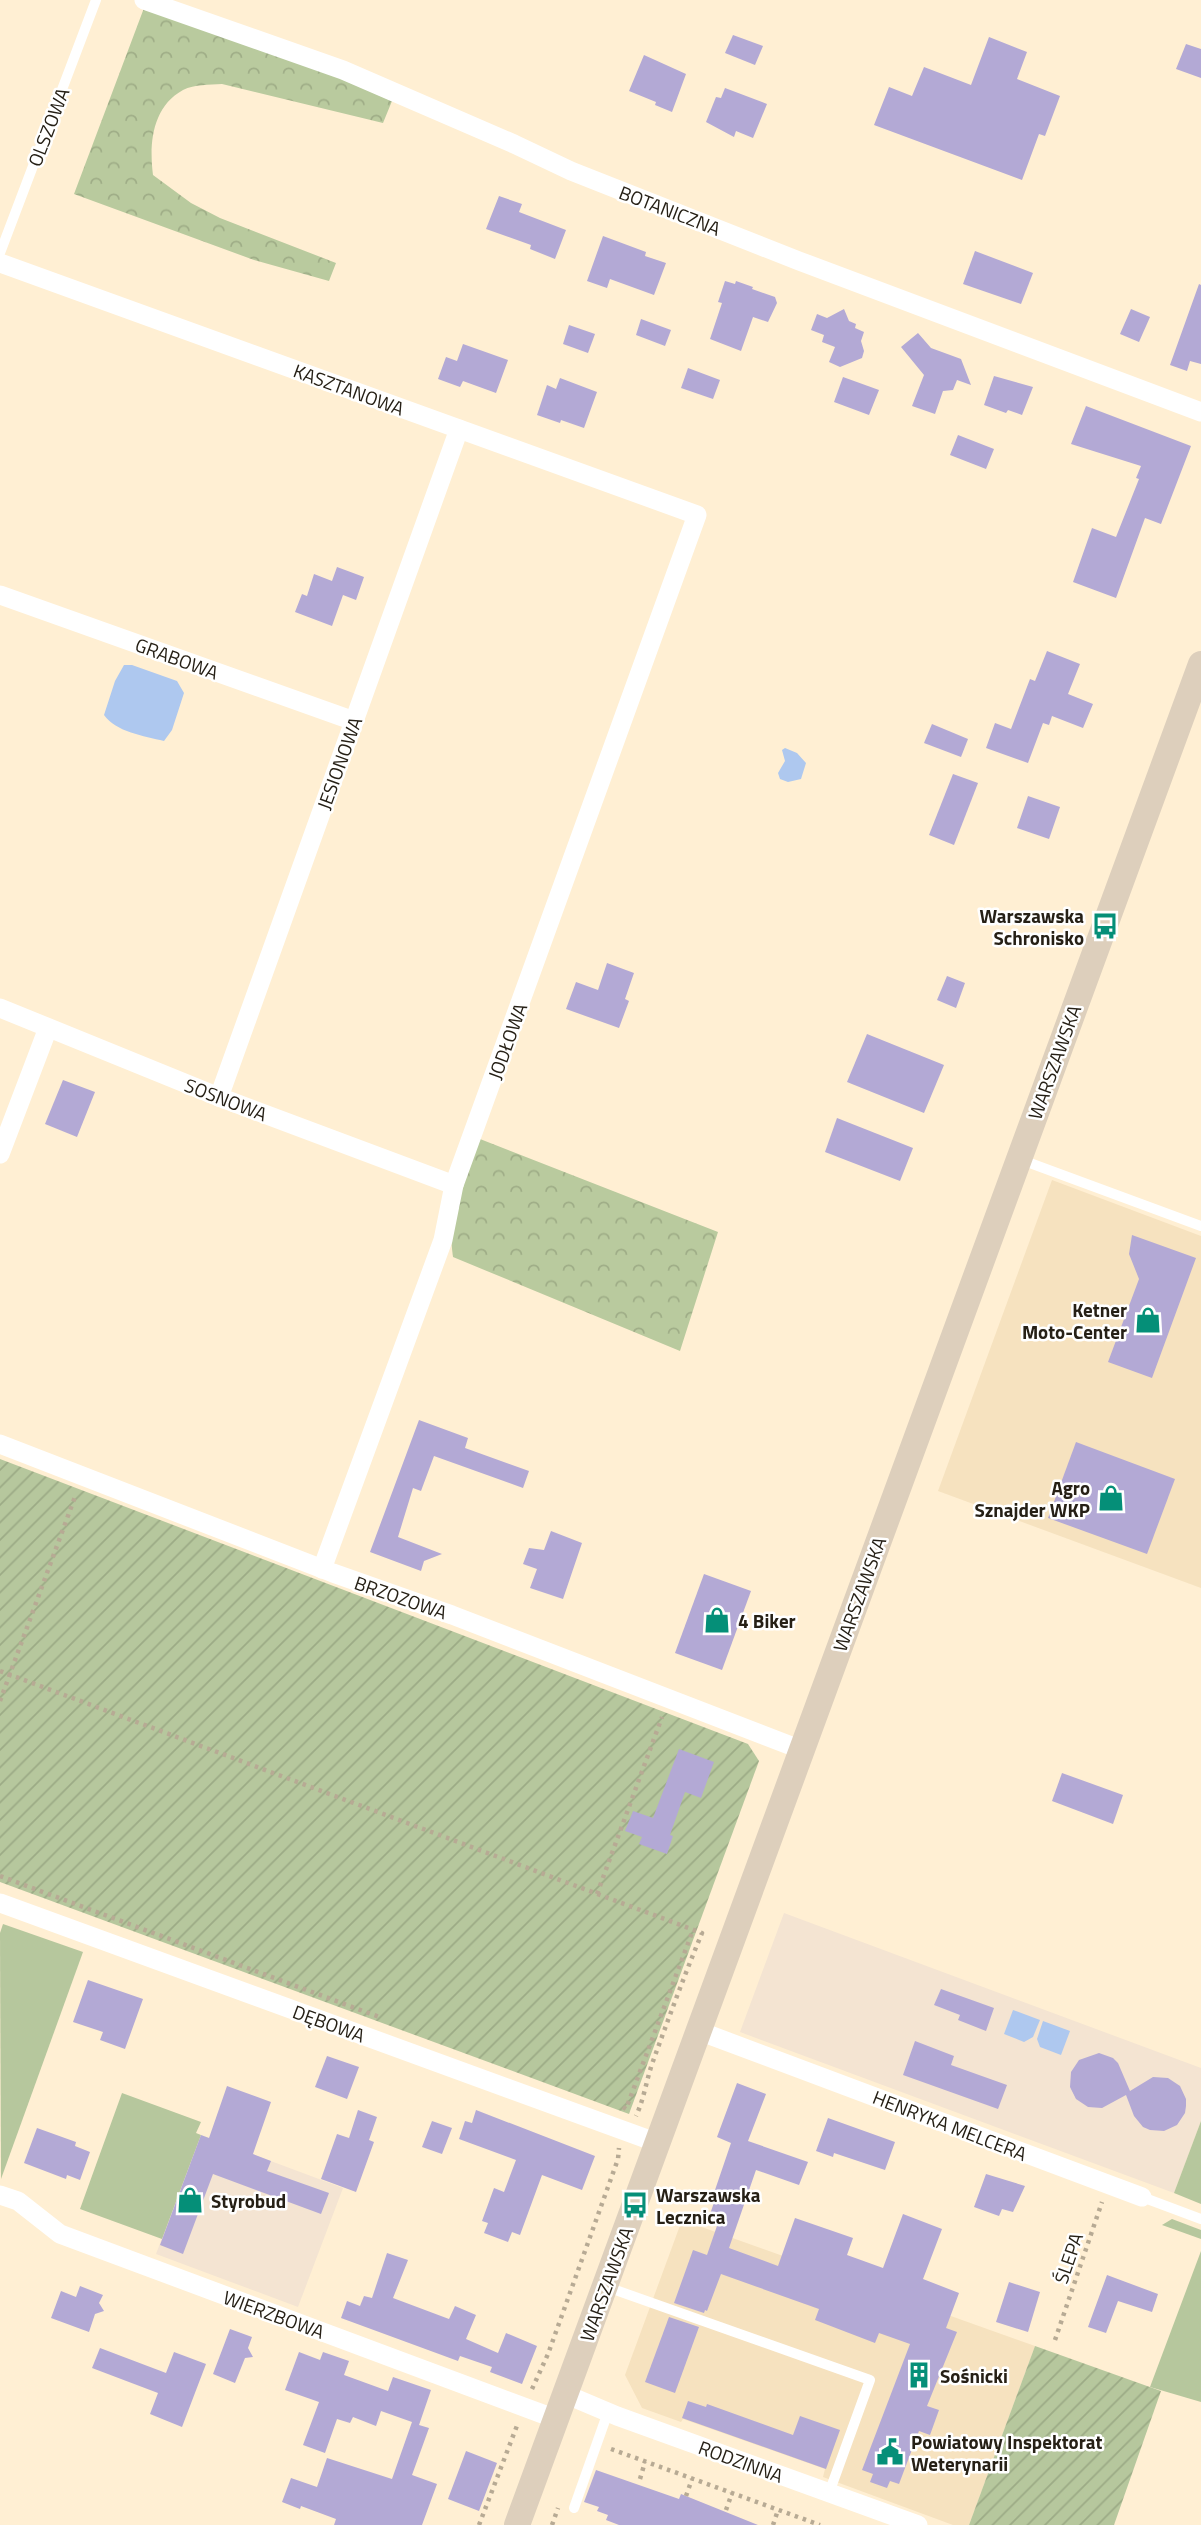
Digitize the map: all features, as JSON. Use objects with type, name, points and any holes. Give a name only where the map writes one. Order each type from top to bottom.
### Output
[{"type":"main road","name":"WARSZAWSKA","points":[[517,2525],[1201,664]]},
{"type":"street","name":"BOTANICZNA","points":[[144,0],[343,70],[571,171],[799,261],[1201,412]]},
{"type":"street","name":"KASZTANOWA","points":[[0,263],[697,515]]},
{"type":"street","name":"JESIONOWA","points":[[219,1097],[459,429]]},
{"type":"street","name":"JODŁOWA","points":[[322,1569],[443,1240],[454,1185],[697,515]]},
{"type":"street","name":"GRABOWA","points":[[0,595],[354,721]]},
{"type":"street","name":"SOSNOWA","points":[[0,1008],[219,1097],[454,1185]]},
{"type":"street","points":[[0,1154],[48,1028]]},
{"type":"street","name":"BRZOZOWA","points":[[0,1444],[802,1750]]},
{"type":"street","name":"DĘBOWA","points":[[0,1903],[658,2143]]},
{"type":"street","name":"HENRYKA MELCERA","points":[[699,2031],[1142,2197]]},
{"type":"street","name":"WIERZBOWA","points":[[0,2195],[18,2202],[60,2234],[556,2419]]},
{"type":"street","name":"RODZINNA","points":[[565,2394],[918,2525]]},
{"type":"lane","name":"OLSZOWA","points":[[0,253],[96,0]]},
{"type":"lane","points":[[1019,1158],[1201,1226]]},
{"type":"lane","name":"HENRYKA MELCERA","points":[[1142,2197],[1201,2219]]},
{"type":"lane","points":[[605,2286],[870,2381],[829,2493]]},
{"type":"lane","points":[[574,2508],[608,2412]]},
{"type":"path","points":[[0,1700],[76,1494],[64,1489]]},
{"type":"path","points":[[0,1671],[702,1933],[645,2085],[643,2100],[635,2118],[624,2118],[619,2129],[615,2141],[620,2149],[618,2159],[548,2354],[524,2407],[479,2525]]},
{"type":"path","points":[[597,1894],[662,1716]]},
{"type":"path","points":[[0,1876],[391,2022]]},
{"type":"path","points":[[613,2104],[626,2109],[693,1930]]},
{"type":"path","name":"ŚLEPA","points":[[1055,2340],[1108,2184]]},
{"type":"path","points":[[597,2444],[820,2525]]},
{"type":"path","points":[[640,2479],[645,2462]]},
{"type":"path","points":[[686,2496],[692,2479]]},
{"type":"path","points":[[726,2510],[732,2493]]},
{"type":"path","points":[[773,2525],[778,2510]]},
{"type":"shaded area","points":[[1052,1180],[1201,1236],[1201,1588],[938,1491]]},
{"type":"shaded area","points":[[784,1913],[1201,2068],[1201,2121],[1174,2193],[740,2032]]},
{"type":"shaded area","points":[[201,2135],[343,2188],[298,2307],[156,2254]]},
{"type":"shaded area","points":[[682,2220],[1035,2346],[969,2525],[953,2525],[823,2477],[825,2469],[683,2419],[681,2422],[642,2408],[625,2375]]},
{"type":"green space","points":[[144,8],[340,78],[392,101],[383,123],[222,84],[202,85],[183,90],[173,97],[159,116],[155,127],[153,175],[191,203],[220,218],[336,263],[329,281],[254,260],[74,194]]},
{"type":"green space","points":[[480,1139],[718,1232],[680,1351],[453,1257],[453,1209]]},
{"type":"green space","points":[[0,1459],[748,1744],[759,1761],[629,2114],[0,1882]]},
{"type":"green space","points":[[3,1924],[83,1952],[1,2179],[0,1933]]},
{"type":"green space","points":[[122,2093],[201,2122],[196,2133],[201,2135],[162,2239],[80,2209]]},
{"type":"green space","points":[[1201,2121],[1201,2204],[1174,2193]]},
{"type":"green space","points":[[1172,2219],[1201,2230],[1201,2239],[1162,2225]]},
{"type":"green space","points":[[1201,2251],[1201,2402],[1150,2387]]},
{"type":"green space","points":[[1035,2346],[1161,2391],[1114,2525],[969,2525]]},
{"type":"water","points":[[124,665],[132,665],[177,681],[184,693],[172,730],[164,741],[116,726],[104,715],[115,681]]},
{"type":"water","points":[[785,748],[797,753],[806,763],[801,779],[788,782],[780,779],[778,773],[785,761],[782,750]]},
{"type":"water","points":[[1013,2010],[1040,2020],[1033,2037],[1024,2042],[1004,2034]]},
{"type":"water","points":[[1043,2021],[1070,2031],[1061,2055],[1040,2047],[1037,2039]]},
{"type":"building","points":[[733,35],[763,46],[755,65],[725,53]]},
{"type":"building","points":[[989,37],[1027,52],[1017,79],[1060,96],[1045,136],[1039,134],[1022,180],[874,125],[889,87],[912,96],[924,67],[971,85]]},
{"type":"building","points":[[1186,44],[1201,49],[1201,78],[1176,69]]},
{"type":"building","points":[[644,55],[686,74],[672,112],[629,91]]},
{"type":"building","points":[[725,88],[767,104],[753,138],[736,131],[734,137],[706,122],[716,97],[721,98]]},
{"type":"building","points":[[499,196],[522,204],[519,212],[566,230],[555,259],[530,249],[531,245],[486,229]]},
{"type":"building","points":[[603,236],[646,252],[645,256],[666,263],[654,295],[610,279],[607,288],[587,281]]},
{"type":"building","points":[[975,251],[1033,273],[1021,304],[963,284]]},
{"type":"building","points":[[725,281],[735,284],[736,281],[753,287],[752,289],[775,297],[777,303],[768,322],[753,317],[741,351],[710,339],[722,303],[718,302]]},
{"type":"building","points":[[1199,284],[1201,364],[1190,361],[1187,371],[1170,365]]},
{"type":"building","points":[[844,309],[849,321],[856,324],[855,328],[864,332],[861,341],[864,351],[862,358],[840,367],[829,362],[835,347],[822,342],[824,335],[811,330],[817,314],[827,318]]},
{"type":"building","points":[[1131,309],[1150,317],[1139,342],[1120,334]]},
{"type":"building","points":[[641,319],[671,330],[665,346],[636,335]]},
{"type":"building","points":[[569,325],[595,334],[588,353],[563,344]]},
{"type":"building","points":[[918,333],[931,348],[961,359],[971,385],[957,380],[953,390],[943,391],[935,414],[912,406],[924,375],[901,347]]},
{"type":"building","points":[[463,344],[508,360],[496,393],[463,381],[460,387],[438,379],[446,357],[457,361]]},
{"type":"building","points":[[688,368],[720,380],[713,399],[681,388]]},
{"type":"building","points":[[994,376],[1033,387],[1022,415],[1008,410],[1006,413],[984,405]]},
{"type":"building","points":[[843,377],[879,390],[869,415],[834,402]]},
{"type":"building","points":[[560,378],[597,392],[584,428],[537,415],[547,385],[556,389]]},
{"type":"building","points":[[1086,406],[1191,446],[1161,524],[1145,518],[1116,598],[1073,582],[1092,528],[1116,537],[1139,479],[1136,478],[1141,466],[1071,444]]},
{"type":"building","points":[[958,435],[994,449],[986,469],[950,455]]},
{"type":"building","points":[[337,567],[364,577],[356,600],[343,595],[332,626],[295,612],[302,594],[307,596],[314,574],[332,581]]},
{"type":"building","points":[[1047,651],[1080,664],[1068,694],[1093,704],[1083,728],[1052,716],[1049,725],[1043,723],[1028,763],[986,748],[995,723],[1011,729],[1030,679],[1035,681]]},
{"type":"building","points":[[932,724],[968,739],[961,757],[924,743]]},
{"type":"building","points":[[953,774],[978,783],[954,845],[929,835]]},
{"type":"building","points":[[1028,796],[1060,807],[1049,839],[1017,828]]},
{"type":"building","points":[[607,963],[634,973],[625,999],[629,1001],[619,1028],[566,1009],[576,982],[598,990]]},
{"type":"building","points":[[947,976],[965,983],[956,1008],[937,1000]]},
{"type":"building","points":[[867,1034],[944,1065],[924,1113],[847,1082]]},
{"type":"building","points":[[63,1080],[95,1092],[77,1137],[45,1124]]},
{"type":"building","points":[[837,1118],[913,1148],[900,1181],[825,1152]]},
{"type":"building","name":"Ketner Moto-Center","points":[[1132,1235],[1196,1258],[1152,1378],[1108,1362],[1139,1279],[1129,1254]]},
{"type":"building","points":[[419,1420],[468,1438],[465,1448],[529,1471],[523,1488],[434,1456],[421,1491],[413,1488],[398,1537],[442,1554],[424,1561],[421,1571],[370,1552]]},
{"type":"building","name":"Agro Sznajder WKP","points":[[1076,1442],[1175,1479],[1147,1554],[1048,1518]]},
{"type":"building","points":[[551,1531],[582,1543],[563,1599],[530,1588],[537,1569],[523,1564],[529,1548],[544,1550]]},
{"type":"building","points":[[704,1574],[751,1591],[722,1670],[675,1653]]},
{"type":"building","points":[[679,1749],[714,1762],[701,1798],[685,1792],[670,1835],[673,1836],[667,1854],[639,1844],[642,1837],[625,1831],[633,1811],[653,1818]]},
{"type":"building","points":[[1062,1773],[1123,1795],[1113,1824],[1052,1801]]},
{"type":"building","points":[[88,1980],[143,1999],[125,2049],[100,2040],[103,2032],[73,2022]]},
{"type":"building","points":[[941,1989],[994,2008],[986,2031],[958,2020],[960,2015],[934,2005]]},
{"type":"building","points":[[915,2041],[954,2056],[951,2065],[1007,2085],[998,2109],[903,2075]]},
{"type":"building","points":[[1099,2053],[1118,2063],[1130,2091],[1153,2077],[1168,2078],[1180,2086],[1186,2106],[1177,2125],[1164,2131],[1143,2127],[1134,2116],[1126,2095],[1102,2108],[1088,2107],[1076,2099],[1070,2087],[1071,2072],[1079,2060]]},
{"type":"building","points":[[327,2056],[359,2067],[347,2099],[315,2087]]},
{"type":"building","points":[[737,2083],[766,2094],[748,2141],[808,2162],[799,2185],[756,2170],[729,2248],[778,2266],[795,2218],[853,2238],[847,2255],[883,2268],[903,2214],[942,2229],[923,2279],[959,2293],[946,2328],[957,2332],[927,2406],[939,2410],[930,2435],[919,2431],[899,2484],[890,2481],[887,2488],[870,2482],[873,2474],[862,2470],[910,2344],[879,2333],[875,2343],[815,2320],[819,2309],[721,2274],[704,2313],[674,2303],[693,2250],[707,2255],[719,2220],[709,2217],[731,2143],[717,2137]]},
{"type":"building","points":[[227,2086],[271,2102],[253,2154],[271,2161],[267,2171],[329,2193],[321,2214],[213,2174],[183,2254],[160,2245],[201,2135],[209,2138]]},
{"type":"building","points":[[358,2110],[377,2117],[369,2140],[374,2142],[356,2192],[321,2179],[337,2134],[349,2138]]},
{"type":"building","points":[[476,2110],[595,2156],[582,2190],[542,2175],[520,2235],[512,2232],[508,2242],[484,2233],[488,2223],[482,2221],[494,2188],[504,2192],[516,2160],[459,2139],[465,2121],[472,2123]]},
{"type":"building","points":[[828,2118],[895,2142],[885,2170],[834,2153],[833,2157],[816,2151]]},
{"type":"building","points":[[432,2121],[452,2128],[442,2154],[422,2147]]},
{"type":"building","points":[[37,2128],[76,2142],[75,2146],[90,2152],[80,2180],[67,2175],[66,2179],[24,2163]]},
{"type":"building","points":[[986,2174],[1025,2186],[1013,2212],[1002,2209],[999,2216],[974,2207]]},
{"type":"building","points":[[387,2253],[408,2260],[393,2298],[449,2319],[455,2306],[476,2315],[466,2339],[498,2353],[506,2333],[537,2346],[522,2384],[490,2372],[492,2367],[460,2356],[458,2361],[341,2318],[347,2301],[360,2306],[364,2296],[372,2298]]},
{"type":"building","points":[[1107,2275],[1158,2294],[1152,2312],[1118,2301],[1106,2333],[1088,2327]]},
{"type":"building","points":[[1009,2282],[1040,2292],[1028,2332],[996,2322]]},
{"type":"building","points":[[80,2286],[103,2295],[99,2303],[104,2311],[95,2314],[89,2332],[51,2318],[61,2291],[76,2297]]},
{"type":"building","points":[[669,2317],[699,2327],[675,2393],[645,2382]]},
{"type":"building","points":[[230,2329],[252,2337],[248,2348],[253,2357],[245,2358],[235,2383],[213,2374]]},
{"type":"building","points":[[100,2348],[166,2373],[174,2352],[206,2364],[182,2427],[150,2414],[158,2393],[92,2368]]},
{"type":"building","points":[[299,2352],[320,2360],[323,2352],[349,2361],[344,2375],[388,2391],[393,2377],[431,2390],[419,2425],[429,2428],[412,2475],[437,2484],[422,2525],[334,2525],[336,2519],[282,2502],[291,2478],[317,2487],[327,2458],[392,2479],[412,2422],[381,2411],[376,2426],[353,2417],[350,2423],[337,2419],[325,2453],[303,2445],[319,2402],[285,2390]]},
{"type":"building","points":[[688,2401],[706,2407],[707,2404],[793,2435],[800,2416],[840,2430],[826,2469],[682,2418]]},
{"type":"building","points":[[466,2451],[497,2463],[479,2511],[448,2499]]},
{"type":"building","points":[[596,2470],[679,2499],[681,2494],[758,2525],[619,2525],[606,2520],[608,2515],[597,2511],[599,2507],[584,2502]]},
{"type":"place","name":"Warszawska Schronisko","points":[[1105,926]]},
{"type":"place","name":"Ketner Moto-Center","points":[[1148,1320]]},
{"type":"place","name":"Agro Sznajder WKP","points":[[1111,1498]]},
{"type":"place","name":"4 Biker","points":[[717,1620]]},
{"type":"place","name":"Styrobud","points":[[190,2200]]},
{"type":"place","name":"Warszawska Lecznica","points":[[635,2205]]},
{"type":"place","name":"Sośnicki","points":[[919,2375]]},
{"type":"place","name":"Powiatowy Inspektorat Weterynarii","points":[[890,2452]]}]
